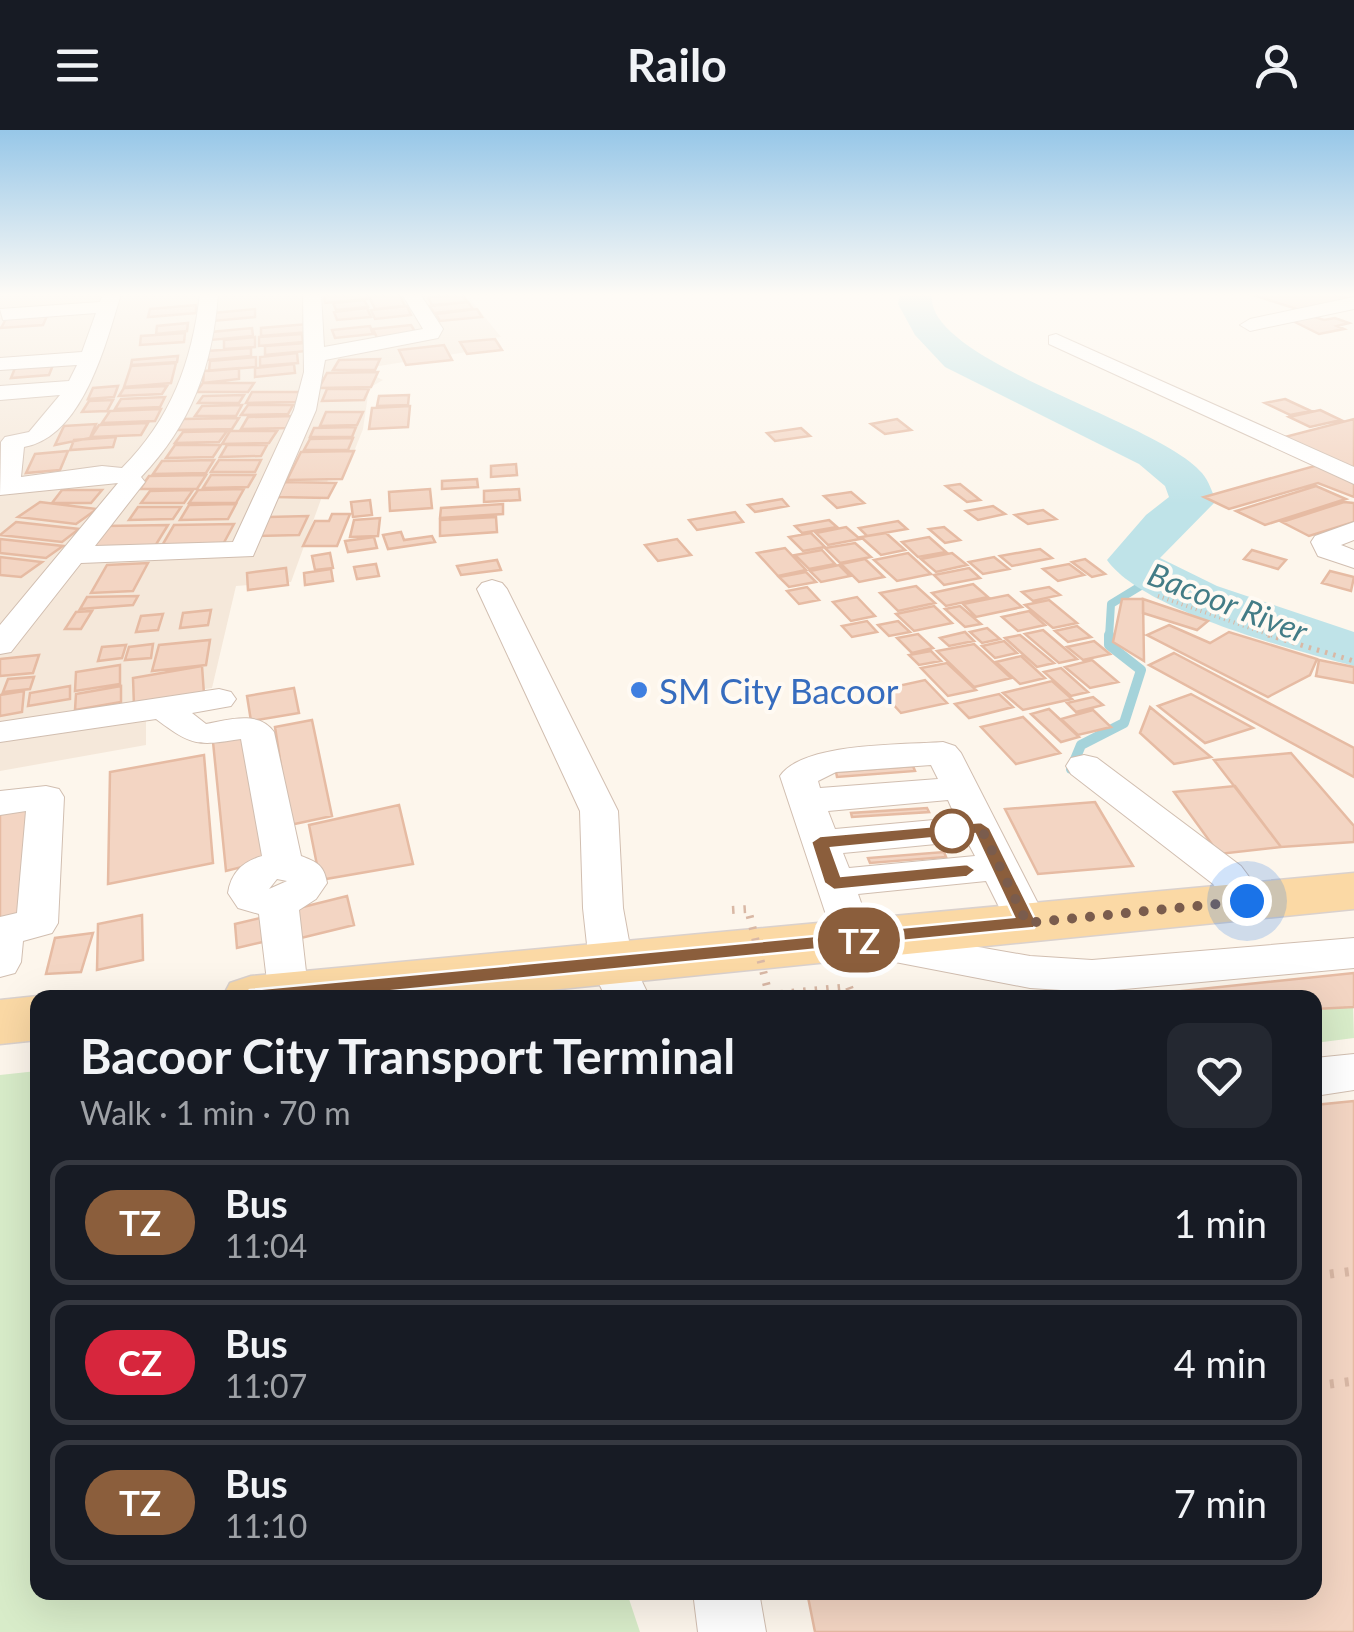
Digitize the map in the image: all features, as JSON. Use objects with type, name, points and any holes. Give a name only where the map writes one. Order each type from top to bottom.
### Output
[{"type":"main road","points":[[401,990],[620,980],[853,940],[1354,891]]},
{"type":"main road","points":[[0,1022],[30,1019]]},
{"type":"street","points":[[90,364],[80,387],[38,438],[7,442],[3,487],[102,474],[128,476],[141,464],[191,392],[199,364]]},
{"type":"street","points":[[72,555],[243,550],[305,410],[316,364]]},
{"type":"street","points":[[1109,364],[1354,476]]},
{"type":"street","points":[[0,393],[80,387]]},
{"type":"street","points":[[0,645],[132,482],[128,476]]},
{"type":"street","points":[[1354,530],[1325,542],[1328,550],[1354,560]]},
{"type":"street","points":[[492,589],[599,811],[603,908],[620,980]]},
{"type":"street","points":[[0,732],[219,699]]},
{"type":"street","points":[[164,708],[198,735],[247,728],[256,732],[281,884],[271,990]]},
{"type":"street","points":[[1084,766],[1227,876],[1247,901]]},
{"type":"street","points":[[1027,923],[960,788],[806,801],[853,940],[1030,972],[1092,976],[1354,953]]},
{"type":"street","points":[[0,803],[46,797],[37,923],[4,931],[0,962]]},
{"type":"street","points":[[820,842],[981,828]]},
{"type":"street","points":[[834,883],[1000,867]]},
{"type":"street","points":[[1322,1075],[1354,1072]]},
{"type":"street","points":[[727,1600],[732,1632]]},
{"type":"path","points":[[1158,596],[1236,626],[1354,661]]},
{"type":"path","points":[[732,910],[748,908],[769,990]]},
{"type":"path","points":[[814,990],[849,986],[851,990]]},
{"type":"path","points":[[1322,1275],[1354,1271]]},
{"type":"path","points":[[1322,1385],[1354,1381]]},
{"type":"shaded area","points":[[0,364],[391,364],[360,369],[383,380],[369,388],[363,429],[343,479],[328,480],[291,582],[236,586],[212,688],[146,697],[146,745],[0,771]]},
{"type":"green space","points":[[1353,1005],[1354,1038],[1322,1042],[1322,1008]]},
{"type":"green space","points":[[30,1072],[30,1600],[629,1600],[640,1632],[0,1632],[0,1075]]},
{"type":"building","points":[[176,364],[171,383],[124,387],[131,366]]},
{"type":"building","points":[[210,364],[256,364],[256,367],[209,371]]},
{"type":"building","points":[[294,364],[295,373],[255,377],[255,368]]},
{"type":"building","points":[[337,364],[378,364],[375,370],[333,370]]},
{"type":"building","points":[[53,365],[49,375],[11,378],[15,368]]},
{"type":"building","points":[[239,368],[239,379],[203,383],[204,371]]},
{"type":"building","points":[[378,372],[371,387],[319,388],[327,373]]},
{"type":"building","points":[[203,383],[254,383],[248,392],[196,392]]},
{"type":"building","points":[[118,386],[114,397],[88,399],[93,388]]},
{"type":"building","points":[[167,386],[162,394],[119,396],[124,388]]},
{"type":"building","points":[[327,389],[369,389],[364,400],[322,401]]},
{"type":"building","points":[[252,392],[302,392],[296,402],[246,403]]},
{"type":"building","points":[[244,395],[239,403],[198,403],[203,396]]},
{"type":"building","points":[[409,395],[408,405],[377,406],[379,396]]},
{"type":"building","points":[[165,397],[160,407],[115,409],[121,399]]},
{"type":"building","points":[[1285,399],[1311,411],[1290,415],[1265,403]]},
{"type":"building","points":[[113,400],[107,411],[82,412],[89,401]]},
{"type":"building","points":[[242,405],[236,416],[195,416],[202,406]]},
{"type":"building","points":[[248,405],[293,405],[288,414],[241,415]]},
{"type":"building","points":[[410,406],[408,427],[369,429],[372,408]]},
{"type":"building","points":[[161,409],[155,421],[102,423],[110,411]]},
{"type":"building","points":[[1320,410],[1341,420],[1310,427],[1289,417]]},
{"type":"building","points":[[326,412],[363,412],[357,425],[320,426]]},
{"type":"building","points":[[296,416],[290,428],[241,429],[248,417]]},
{"type":"building","points":[[239,418],[232,429],[175,430],[183,419]]},
{"type":"building","points":[[897,419],[911,430],[885,434],[871,424]]},
{"type":"building","points":[[1354,419],[1354,473],[1277,439]]},
{"type":"building","points":[[148,423],[141,435],[91,437],[99,425]]},
{"type":"building","points":[[96,424],[90,438],[55,445],[64,426]]},
{"type":"building","points":[[356,427],[352,437],[310,437],[314,428]]},
{"type":"building","points":[[801,428],[810,436],[775,441],[767,433]]},
{"type":"building","points":[[227,431],[219,442],[175,443],[183,432]]},
{"type":"building","points":[[230,431],[277,431],[269,443],[222,444]]},
{"type":"building","points":[[116,437],[113,447],[70,450],[74,440]]},
{"type":"building","points":[[353,438],[348,450],[304,450],[310,439]]},
{"type":"building","points":[[175,445],[221,445],[213,457],[166,458]]},
{"type":"building","points":[[227,445],[267,445],[261,456],[220,457]]},
{"type":"building","points":[[68,451],[60,470],[26,473],[35,454]]},
{"type":"building","points":[[354,451],[342,479],[287,480],[301,452]]},
{"type":"building","points":[[214,460],[206,473],[153,474],[162,461]]},
{"type":"building","points":[[219,460],[261,460],[255,472],[211,472]]},
{"type":"building","points":[[516,464],[517,475],[491,477],[491,466]]},
{"type":"building","points":[[1318,465],[1354,480],[1354,497],[1318,483],[1229,509],[1204,497]]},
{"type":"building","points":[[206,475],[197,489],[140,489],[149,476]]},
{"type":"building","points":[[211,475],[255,475],[248,487],[203,488]]},
{"type":"building","points":[[477,479],[478,487],[442,489],[442,481]]},
{"type":"building","points":[[285,482],[336,483],[328,498],[276,497]]},
{"type":"building","points":[[960,484],[980,500],[967,502],[946,486]]},
{"type":"building","points":[[1316,486],[1346,499],[1265,525],[1236,511]]},
{"type":"building","points":[[244,489],[236,503],[189,503],[198,490]]},
{"type":"building","points":[[430,489],[432,508],[390,511],[389,492]]},
{"type":"building","points":[[519,489],[520,500],[484,502],[484,491]]},
{"type":"building","points":[[62,490],[102,490],[91,503],[52,503]]},
{"type":"building","points":[[193,490],[184,503],[141,503],[150,491]]},
{"type":"building","points":[[851,492],[864,503],[837,508],[824,496]]},
{"type":"building","points":[[782,499],[788,506],[755,512],[748,505]]},
{"type":"building","points":[[370,500],[372,515],[353,517],[351,502]]},
{"type":"building","points":[[40,502],[97,509],[76,524],[18,517]]},
{"type":"building","points":[[1344,502],[1354,503],[1354,522],[1309,536],[1282,522]]},
{"type":"building","points":[[236,504],[228,519],[180,520],[189,505]]},
{"type":"building","points":[[503,504],[503,514],[440,518],[441,508]]},
{"type":"building","points":[[993,506],[1005,514],[978,520],[966,511]]},
{"type":"building","points":[[138,507],[181,507],[173,519],[129,520]]},
{"type":"building","points":[[1043,510],[1056,519],[1028,524],[1015,515]]},
{"type":"building","points":[[735,512],[743,522],[697,530],[689,520]]},
{"type":"building","points":[[332,514],[350,514],[337,546],[303,546],[315,521],[329,521]]},
{"type":"building","points":[[308,516],[299,535],[258,536],[268,517]]},
{"type":"building","points":[[496,517],[497,532],[440,536],[440,520]]},
{"type":"building","points":[[380,518],[378,536],[350,537],[354,520]]},
{"type":"building","points":[[829,520],[837,527],[802,533],[795,526]]},
{"type":"building","points":[[898,521],[907,529],[867,536],[859,528]]},
{"type":"building","points":[[16,522],[79,529],[62,542],[0,535]]},
{"type":"building","points":[[234,524],[221,548],[160,549],[174,525]]},
{"type":"building","points":[[168,525],[152,551],[85,552],[104,526]]},
{"type":"building","points":[[846,527],[860,539],[828,545],[816,533]]},
{"type":"building","points":[[944,527],[960,540],[945,543],[929,529]]},
{"type":"building","points":[[401,532],[404,540],[432,536],[435,542],[388,549],[383,535]]},
{"type":"building","points":[[811,533],[825,547],[803,551],[789,537]]},
{"type":"building","points":[[886,533],[905,550],[881,555],[861,537]]},
{"type":"building","points":[[374,537],[377,548],[348,552],[345,541]]},
{"type":"building","points":[[929,537],[946,552],[918,557],[902,542]]},
{"type":"building","points":[[0,539],[63,546],[46,558],[0,553]]},
{"type":"building","points":[[677,539],[691,555],[658,561],[645,545]]},
{"type":"building","points":[[855,543],[871,557],[840,563],[825,548]]},
{"type":"building","points":[[785,548],[806,570],[778,576],[757,553]]},
{"type":"building","points":[[1040,549],[1052,558],[1012,566],[1000,556]]},
{"type":"building","points":[[822,550],[835,564],[809,569],[795,555]]},
{"type":"building","points":[[1252,550],[1286,560],[1278,569],[1244,559]]},
{"type":"building","points":[[330,553],[333,568],[315,570],[312,556]]},
{"type":"building","points":[[908,553],[931,574],[897,581],[874,560]]},
{"type":"building","points":[[952,553],[967,565],[936,572],[921,559]]},
{"type":"building","points":[[0,557],[42,562],[21,577],[0,575]]},
{"type":"building","points":[[994,557],[1009,569],[983,574],[969,562]]},
{"type":"building","points":[[865,559],[884,577],[859,582],[841,564]]},
{"type":"building","points":[[1085,559],[1105,574],[1092,577],[1072,562]]},
{"type":"building","points":[[497,560],[501,570],[461,575],[457,566]]},
{"type":"building","points":[[148,563],[133,591],[91,593],[107,565]]},
{"type":"building","points":[[376,564],[379,576],[357,579],[354,567]]},
{"type":"building","points":[[1069,564],[1084,575],[1058,581],[1043,569]]},
{"type":"building","points":[[839,565],[850,576],[821,582],[810,571]]},
{"type":"building","points":[[286,568],[288,585],[248,590],[247,573]]},
{"type":"building","points":[[969,568],[980,578],[944,585],[934,575]]},
{"type":"building","points":[[331,569],[333,581],[305,585],[304,573]]},
{"type":"building","points":[[1330,571],[1354,577],[1351,591],[1322,583]]},
{"type":"building","points":[[806,572],[816,582],[789,587],[779,577]]},
{"type":"building","points":[[973,584],[988,597],[946,606],[932,593]]},
{"type":"building","points":[[916,586],[935,603],[898,611],[880,593]]},
{"type":"building","points":[[807,587],[819,600],[799,604],[787,591]]},
{"type":"building","points":[[1049,587],[1060,595],[1033,601],[1022,592]]},
{"type":"building","points":[[1008,595],[1022,607],[976,617],[963,604]]},
{"type":"building","points":[[138,596],[133,605],[80,609],[87,597]]},
{"type":"building","points":[[857,597],[875,616],[851,621],[833,602]]},
{"type":"building","points":[[1122,599],[1143,599],[1144,661],[1113,642]]},
{"type":"building","points":[[1143,599],[1208,621],[1197,630],[1143,613]]},
{"type":"building","points":[[1049,600],[1077,623],[1053,628],[1025,605]]},
{"type":"building","points":[[934,606],[952,623],[914,631],[896,614]]},
{"type":"building","points":[[960,606],[981,624],[965,627],[945,609]]},
{"type":"building","points":[[211,610],[208,625],[180,628],[183,613]]},
{"type":"building","points":[[92,611],[81,629],[65,629],[76,612]]},
{"type":"building","points":[[1029,611],[1045,625],[1018,631],[1002,617]]},
{"type":"building","points":[[163,614],[158,630],[136,632],[141,616]]},
{"type":"building","points":[[867,621],[877,632],[852,637],[842,626]]},
{"type":"building","points":[[898,621],[910,632],[889,636],[878,625]]},
{"type":"building","points":[[1169,625],[1210,643],[1229,632],[1317,659],[1310,675],[1268,697],[1147,635]]},
{"type":"building","points":[[1077,626],[1091,637],[1068,642],[1055,631]]},
{"type":"building","points":[[987,628],[1000,639],[982,643],[970,632]]},
{"type":"building","points":[[1043,630],[1077,659],[1059,663],[1025,634]]},
{"type":"building","points":[[965,632],[974,641],[949,646],[940,638]]},
{"type":"building","points":[[918,634],[933,648],[912,653],[897,638]]},
{"type":"building","points":[[1020,635],[1054,663],[1037,667],[1005,638]]},
{"type":"building","points":[[210,640],[206,665],[152,671],[159,645]]},
{"type":"building","points":[[1004,641],[1017,653],[995,658],[982,646]]},
{"type":"building","points":[[1094,641],[1110,654],[1083,660],[1067,647]]},
{"type":"building","points":[[153,644],[151,658],[125,660],[129,647]]},
{"type":"building","points":[[974,644],[1011,678],[974,687],[937,651]]},
{"type":"building","points":[[126,645],[122,658],[98,661],[102,647]]},
{"type":"building","points":[[931,651],[941,661],[919,665],[909,655]]},
{"type":"building","points":[[1174,653],[1354,748],[1354,777],[1149,665]]},
{"type":"building","points":[[39,655],[33,673],[0,676],[0,659]]},
{"type":"building","points":[[1021,656],[1045,678],[1020,684],[996,662]]},
{"type":"building","points":[[1092,660],[1118,682],[1090,688],[1065,667]]},
{"type":"building","points":[[1319,660],[1354,667],[1354,683],[1316,676]]},
{"type":"building","points":[[947,663],[976,690],[948,696],[921,668]]},
{"type":"building","points":[[120,665],[120,684],[75,691],[76,672]]},
{"type":"building","points":[[202,666],[204,694],[134,706],[133,678]]},
{"type":"building","points":[[1061,668],[1088,692],[1071,696],[1044,672]]},
{"type":"building","points":[[34,677],[30,689],[3,692],[8,679]]},
{"type":"building","points":[[925,680],[947,703],[901,713],[880,690]]},
{"type":"building","points":[[1052,681],[1072,699],[1023,710],[1003,693]]},
{"type":"building","points":[[70,686],[70,699],[28,706],[30,693]]},
{"type":"building","points":[[121,686],[121,702],[75,710],[76,694]]},
{"type":"building","points":[[294,688],[299,713],[251,721],[247,696]]},
{"type":"building","points":[[24,691],[22,712],[0,716],[0,695]]},
{"type":"building","points":[[999,694],[1013,707],[969,718],[955,704]]},
{"type":"building","points":[[1191,694],[1253,728],[1205,743],[1158,706]]},
{"type":"building","points":[[1093,697],[1103,705],[1076,712],[1067,703]]},
{"type":"building","points":[[1150,707],[1211,757],[1174,764],[1140,733]]},
{"type":"building","points":[[1049,709],[1079,737],[1061,742],[1031,714]]},
{"type":"building","points":[[1093,710],[1111,727],[1078,735],[1061,719]]},
{"type":"building","points":[[1023,717],[1060,753],[1016,764],[981,727]]},
{"type":"building","points":[[312,720],[332,816],[290,825],[275,727]]},
{"type":"building","points":[[254,734],[270,860],[226,871],[213,742]]},
{"type":"building","points":[[1291,753],[1354,826],[1354,842],[1281,847],[1214,760]]},
{"type":"building","points":[[204,755],[213,863],[108,884],[110,772]]},
{"type":"building","points":[[913,766],[915,771],[837,777],[836,772]]},
{"type":"building","points":[[1235,786],[1281,847],[1219,854],[1174,792]]},
{"type":"building","points":[[1095,802],[1133,866],[1038,874],[1005,809]]},
{"type":"building","points":[[399,805],[413,864],[320,880],[309,825]]},
{"type":"building","points":[[34,806],[23,915],[0,920],[0,812]]},
{"type":"building","points":[[927,808],[929,812],[852,817],[851,813]]},
{"type":"building","points":[[944,852],[946,857],[870,863],[868,858]]},
{"type":"building","points":[[347,896],[354,925],[301,938],[295,909]]},
{"type":"building","points":[[142,915],[143,960],[97,970],[98,924]]},
{"type":"building","points":[[264,917],[267,941],[237,948],[235,924]]},
{"type":"building","points":[[93,933],[81,972],[46,974],[55,938]]},
{"type":"building","points":[[1354,973],[1354,1007],[1322,1009],[1322,990],[1192,990]]},
{"type":"building","points":[[1354,1101],[1354,1632],[815,1632],[809,1600],[1322,1600],[1322,1104]]},
{"type":"waterway","name":"Bacoor River","points":[[968,364],[1154,455],[1185,480],[1193,501],[1163,525],[1132,560],[1144,571],[1234,611],[1354,649]]},
{"type":"waterway","points":[[1109,637],[1111,604],[1152,579]]},
{"type":"waterway","points":[[1071,769],[1081,745],[1124,723],[1141,670],[1109,645],[1109,637]]},
{"type":"bus line","name":"TZ","points":[[333,990],[1027,923],[981,828],[820,842],[834,883],[967,870]]},
{"type":"place","name":"SM City Bacoor","points":[[639,690]]},
{"type":"route","points":[[952,831],[981,828],[1027,923],[1247,901]]}]
